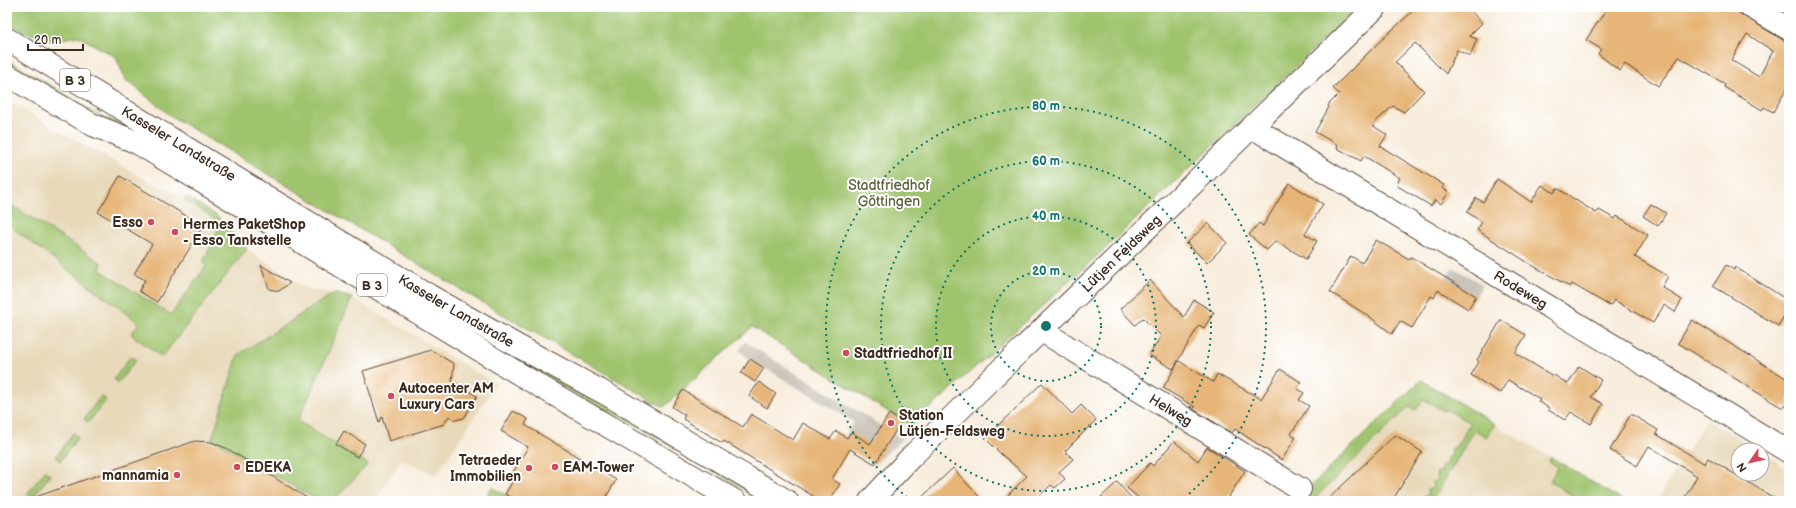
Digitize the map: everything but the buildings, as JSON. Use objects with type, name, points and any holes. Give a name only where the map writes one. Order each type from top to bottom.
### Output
[{"type":"main road","name":"Lütjen Feldsweg","points":[[870,501],[911,457],[1376,7]]},
{"type":"main road","points":[[1751,7],[1789,29]]},
{"type":"main road","name":"Kasseler Landstraße","points":[[7,39],[430,296],[516,345],[608,394],[787,501]]},
{"type":"main road","name":"Kasseler Landstraße","points":[[7,75],[93,125],[136,142],[521,375],[735,501]]},
{"type":"main road","name":"Rodeweg","points":[[1252,127],[1789,452]]},
{"type":"main road","name":"Helweg","points":[[1042,331],[1300,488]]},
{"type":"shaded area","points":[[7,101],[153,184],[187,197],[216,215],[247,249],[308,290],[334,293],[352,298],[496,384],[436,475],[401,459],[376,501],[7,501]]},
{"type":"shaded area","points":[[1453,267],[1483,285],[1468,309],[1448,297],[1455,284],[1446,278]]},
{"type":"shaded area","points":[[745,342],[893,433],[904,438],[875,464],[840,444],[854,422],[767,369],[764,369],[755,382],[741,373],[750,359],[739,351]]},
{"type":"shaded area","points":[[1421,380],[1623,501],[1295,501]]},
{"type":"shaded area","points":[[1706,419],[1745,442],[1730,442],[1730,482],[1770,482],[1770,458],[1789,469],[1789,501],[1657,501]]},
{"type":"green space","name":"Stadtfriedhof Göttingen","points":[[7,7],[1358,7],[1109,245],[911,426],[752,327],[664,407],[483,303],[171,116],[125,79],[116,57],[78,36],[52,41],[20,30],[7,22]]},
{"type":"green space","points":[[10,61],[100,115],[143,132],[771,501],[762,501],[640,427],[533,372],[99,117],[7,66]]},
{"type":"green space","points":[[187,197],[216,215],[247,249],[162,357],[131,334],[139,323],[7,224],[7,202],[102,263],[100,270],[171,315],[206,266],[203,263],[217,230],[217,224],[214,219],[184,200]]},
{"type":"green space","points":[[334,293],[352,298],[298,421],[368,464],[333,501],[319,501],[212,439],[238,355]]},
{"type":"green space","points":[[131,356],[136,360],[118,383],[114,379]]},
{"type":"green space","points":[[1421,380],[1495,424],[1486,437],[1475,430],[1432,501],[1423,501],[1422,497],[1428,495],[1427,489],[1433,487],[1432,482],[1438,480],[1436,473],[1442,471],[1441,466],[1448,464],[1446,458],[1452,456],[1450,449],[1456,447],[1470,423],[1446,409],[1444,411],[1423,399],[1416,410],[1409,407],[1312,501],[1295,501]]},
{"type":"green space","points":[[101,396],[106,400],[88,423],[84,419]]},
{"type":"green space","points":[[73,433],[78,437],[60,461],[56,457]]},
{"type":"green space","points":[[1551,457],[1623,501],[1580,501],[1550,481],[1558,467],[1548,461]]},
{"type":"green space","points":[[45,471],[50,475],[32,498],[27,494]]},
{"type":"green space","points":[[492,487],[516,501],[483,501]]},
{"type":"place","name":"Esso","points":[[151,222]]},
{"type":"place","name":"Hermes PaketShop - Esso Tankstelle","points":[[175,232]]},
{"type":"place","name":"Stadtfriedhof II","points":[[846,353]]},
{"type":"place","name":"Autocenter AM Luxury Cars","points":[[391,396]]},
{"type":"place","name":"Station Lütjen-Feldsweg","points":[[891,423]]},
{"type":"place","name":"EDEKA","points":[[237,467]]},
{"type":"place","name":"EAM-Tower","points":[[555,467]]},
{"type":"place","name":"Tetraeder Immobilien","points":[[529,468]]},
{"type":"place","name":"mannamia","points":[[177,475]]}]
